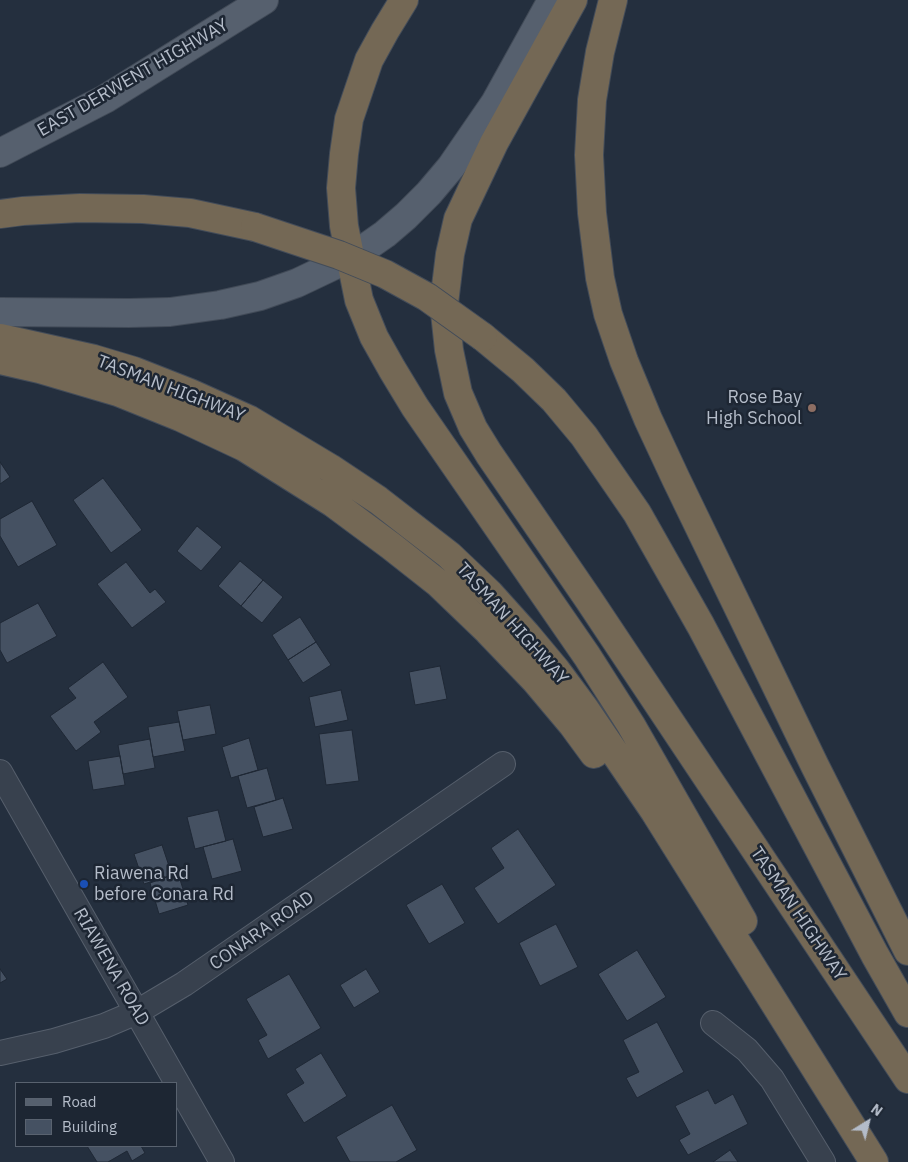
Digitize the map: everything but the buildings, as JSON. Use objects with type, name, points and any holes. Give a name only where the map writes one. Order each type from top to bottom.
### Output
[{"type":"highway","points":[[404,0],[369,60],[349,120],[344,154],[341,188],[344,226],[360,300],[374,336],[416,407],[587,656],[636,733],[777,985],[783,1018]]},
{"type":"highway","name":"TASMAN HIGHWAY","points":[[573,0],[494,143],[458,219],[452,245],[444,303],[449,350],[458,393],[473,428],[489,454],[908,1079]]},
{"type":"highway","points":[[613,0],[600,52],[592,100],[589,155],[592,213],[600,278],[608,314],[624,361],[648,420],[908,951]]},
{"type":"highway","points":[[0,214],[80,208],[144,209],[190,213],[255,227],[339,254],[385,274],[427,298],[483,337],[523,370],[554,400],[584,436],[637,513],[702,626],[875,955],[908,1013]]},
{"type":"highway","name":"TASMAN HIGHWAY","points":[[0,338],[94,359],[134,371],[190,393],[250,420],[330,468],[378,500],[449,555],[490,594],[526,634],[579,701],[655,812],[874,1162]]},
{"type":"highway","name":"TASMAN HIGHWAY","points":[[0,360],[40,369],[118,392],[180,417],[244,447],[333,503],[438,583],[535,680],[572,724],[605,769],[761,1004],[783,1018]]},
{"type":"main road","name":"EAST DERWENT HIGHWAY","points":[[0,153],[105,99],[264,0]]},
{"type":"main road","points":[[365,248],[406,216],[451,167],[495,103],[552,0]]},
{"type":"main road","points":[[0,312],[170,312],[220,305],[260,296],[297,283],[337,264]]},
{"type":"street","name":"CONARA ROAD","points":[[0,1053],[54,1041],[104,1026],[137,1012],[184,984],[502,764]]},
{"type":"street","name":"RIAWENA ROAD","points":[[0,772],[177,1082]]},
{"type":"street","points":[[713,1023],[747,1050],[772,1079],[823,1162]]},
{"type":"street","name":"RIAWENA ROAD","points":[[178,1084],[222,1162]]},
{"type":"place","name":"Rose Bay High School","points":[[812,408]]},
{"type":"place","name":"Riawena Rd before Conara Rd","points":[[84,884]]}]
